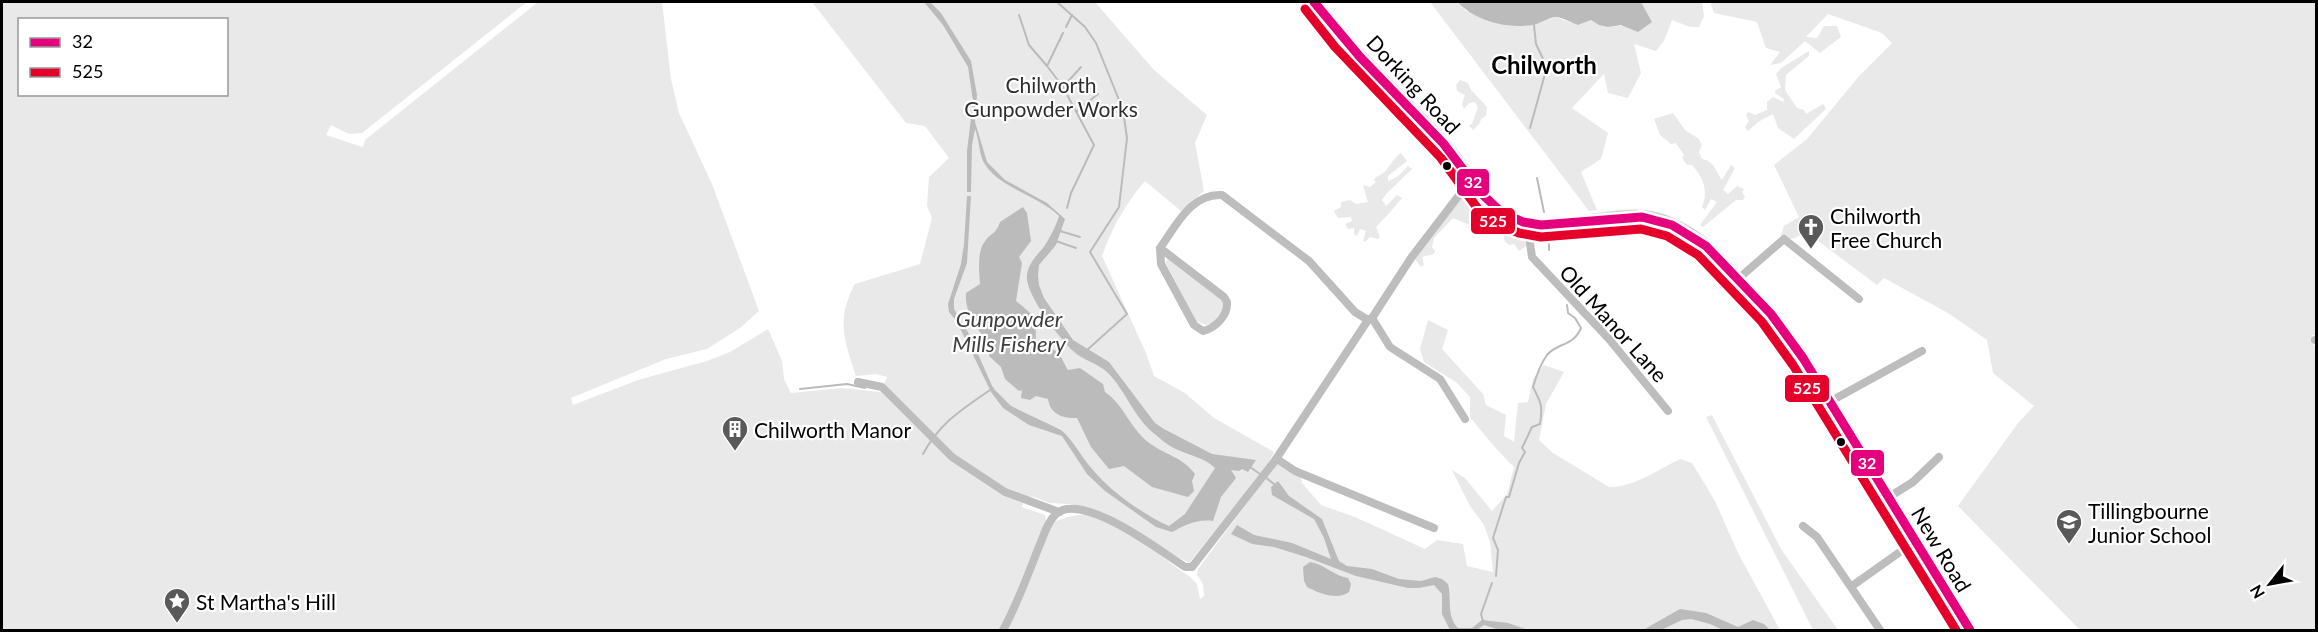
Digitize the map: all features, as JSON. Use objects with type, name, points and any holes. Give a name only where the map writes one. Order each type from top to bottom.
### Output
[{"type":"main road","name":"Dorking Road","points":[[1314,2],[1444,144],[1496,209],[1513,219],[1531,224],[1553,226],[1582,222]]},
{"type":"main road","name":"New Road","points":[[1582,222],[1613,216],[1636,215],[1667,222],[1694,237],[1738,279],[1771,314],[1831,401],[1914,542],[1970,630]]},
{"type":"street","points":[[1003,630],[1047,527],[1059,512],[1068,509],[1093,513],[1132,531],[1185,567],[1192,567],[1276,459],[1411,258],[1463,190],[1473,181]]},
{"type":"street","points":[[1160,248],[1224,297],[1227,302],[1226,312],[1209,329],[1203,331],[1194,325],[1161,264],[1160,248],[1196,202],[1212,195],[1222,195],[1309,261],[1355,312],[1370,319],[1390,347],[1440,379],[1465,419]]},
{"type":"street","name":"Old Manor Lane","points":[[1531,224],[1529,236],[1532,256],[1610,339],[1668,411]]},
{"type":"street","points":[[1738,279],[1784,239],[1859,299]]},
{"type":"street","points":[[1831,401],[1922,351]]},
{"type":"street","points":[[858,382],[882,387],[952,457],[1005,492],[1059,512]]},
{"type":"street","points":[[1888,497],[1913,482],[1939,457]]},
{"type":"street","points":[[1276,459],[1295,471],[1434,528]]},
{"type":"street","points":[[1803,526],[1817,537],[1880,630]]},
{"type":"street","points":[[1852,586],[1914,542]]},
{"type":"green space","name":"Chilworth Gunpowder Works","points":[[2,2],[527,2],[362,133],[349,134],[331,125],[326,135],[363,147],[365,140],[538,2],[662,2],[671,79],[679,113],[712,184],[759,311],[740,328],[707,349],[666,359],[571,398],[573,405],[638,380],[707,361],[730,352],[768,329],[782,361],[784,379],[791,393],[842,388],[880,392],[887,377],[876,374],[856,376],[845,340],[845,308],[855,284],[920,264],[932,218],[927,206],[929,177],[949,158],[925,126],[906,123],[812,2],[1095,2],[1154,70],[1207,115],[1195,143],[1204,191],[1181,211],[1145,181],[1131,198],[1120,217],[1102,256],[1146,353],[1154,376],[1185,393],[1214,418],[1274,452],[1266,468],[1189,563],[1093,510],[1070,504],[1049,503],[1034,497],[1026,497],[1022,507],[1045,515],[1046,522],[1087,515],[1115,524],[1141,540],[1189,576],[1197,584],[1200,599],[1204,596],[1203,584],[1197,575],[1198,569],[1277,463],[1301,476],[1302,483],[1321,505],[1355,517],[1425,549],[1437,540],[1463,544],[1467,566],[1493,572],[1490,542],[1484,525],[1470,506],[1452,470],[1465,478],[1492,511],[1507,494],[1514,467],[1470,417],[1470,397],[1456,382],[1424,362],[1420,349],[1428,320],[1448,330],[1442,349],[1483,394],[1486,405],[1506,415],[1504,436],[1514,442],[1518,403],[1528,402],[1533,379],[1544,365],[1564,372],[1546,404],[1539,440],[1553,453],[1609,487],[1636,481],[1680,459],[1692,463],[1715,501],[1738,553],[1780,630],[2,630]]},
{"type":"green space","points":[[1430,2],[1457,2],[1466,11],[1534,25],[1555,17],[1578,25],[1591,20],[1608,27],[1652,22],[1641,2],[1702,2],[1704,16],[1699,27],[1690,27],[1672,20],[1664,41],[1656,51],[1634,44],[1641,73],[1628,98],[1608,93],[1604,74],[1572,108],[1608,133],[1601,159],[1581,172],[1597,210],[1589,211]]},
{"type":"green space","points":[[1710,2],[2316,2],[2316,336],[2312,335],[2314,345],[2316,345],[2316,630],[2080,630],[1958,506],[2018,423],[2034,406],[1993,373],[1987,340],[1948,313],[1884,278],[1877,285],[1806,232],[1795,238],[1779,241],[1784,226],[1799,217],[1774,165],[1807,139],[1860,75],[1892,43],[1882,33],[1828,14],[1806,37],[1817,38],[1824,26],[1837,26],[1841,37],[1820,53],[1805,41],[1781,63],[1770,65],[1780,52],[1766,48],[1757,22],[1714,13]]},
{"type":"green space","points":[[1809,51],[1809,56],[1786,75],[1785,90],[1797,108],[1804,110],[1806,114],[1823,104],[1826,109],[1794,139],[1778,128],[1773,114],[1758,122],[1748,131],[1745,127],[1749,121],[1746,115],[1748,112],[1755,115],[1767,110],[1767,102],[1773,97],[1783,102],[1784,99],[1775,93],[1781,87],[1776,74],[1781,68]]},
{"type":"green space","points":[[1460,80],[1468,83],[1471,90],[1487,107],[1486,116],[1473,130],[1469,125],[1472,124],[1478,107],[1475,102],[1469,103],[1464,109],[1462,104],[1465,95],[1457,91],[1456,85]]},
{"type":"green space","points":[[1673,113],[1685,130],[1699,139],[1702,145],[1699,152],[1702,159],[1712,164],[1722,180],[1731,165],[1735,168],[1723,190],[1728,194],[1737,186],[1744,189],[1743,200],[1736,200],[1703,227],[1700,225],[1717,202],[1711,199],[1705,210],[1702,207],[1705,190],[1699,174],[1692,165],[1687,165],[1676,143],[1671,144],[1660,135],[1654,119]]},
{"type":"green space","points":[[1401,153],[1407,161],[1388,176],[1388,181],[1397,177],[1408,166],[1412,169],[1382,200],[1386,206],[1397,195],[1402,198],[1376,227],[1380,237],[1378,239],[1370,237],[1365,242],[1363,241],[1366,231],[1360,229],[1357,236],[1354,234],[1354,228],[1348,229],[1345,224],[1352,221],[1351,217],[1338,218],[1334,211],[1341,207],[1341,202],[1350,200],[1356,204],[1368,202],[1363,185],[1370,187],[1376,182],[1374,180],[1376,177],[1384,172]]},
{"type":"green space","points":[[1466,190],[1477,195],[1516,225],[1524,236],[1528,236],[1531,243],[1519,251],[1514,244],[1510,245],[1505,242],[1503,234],[1499,236],[1482,219],[1472,226],[1453,218],[1434,238],[1432,247],[1434,254],[1422,257],[1424,265],[1421,267],[1414,258]]},
{"type":"green space","points":[[1168,259],[1222,300],[1224,308],[1213,323],[1206,325],[1196,321],[1165,262]]},
{"type":"green space","points":[[1712,415],[1781,549],[1838,630],[1813,630],[1706,417]]},
{"type":"water","points":[[924,2],[930,2],[941,13],[971,61],[977,95],[975,122],[987,162],[1005,180],[1047,203],[1065,219],[1056,245],[1039,265],[1038,275],[1044,298],[1073,340],[1109,362],[1155,423],[1164,429],[1212,454],[1256,460],[1248,472],[1242,469],[1231,470],[1236,478],[1221,497],[1213,521],[1196,522],[1172,532],[1156,527],[1105,491],[1087,474],[1062,436],[1029,425],[1003,408],[991,392],[957,322],[949,312],[948,304],[961,264],[967,196],[971,196],[967,263],[954,299],[954,309],[969,334],[993,388],[1011,406],[1061,430],[1100,478],[1118,494],[1138,509],[1169,526],[1185,514],[1215,468],[1205,461],[1170,446],[1149,429],[1108,373],[1073,351],[1052,326],[1031,293],[1027,275],[1029,267],[1047,242],[1059,216],[1040,202],[1008,185],[989,170],[983,161],[975,129],[972,145],[971,192],[967,192],[967,151],[973,101],[968,67],[943,25]]},
{"type":"water","points":[[1457,2],[1641,2],[1652,22],[1638,32],[1621,25],[1608,27],[1591,20],[1578,25],[1555,17],[1535,24],[1512,26],[1482,19]]},
{"type":"water","name":"Gunpowder Mills Fishery","points":[[1023,207],[1027,213],[1031,241],[1019,257],[1022,263],[1016,301],[1033,318],[1036,327],[1036,342],[1040,348],[1056,351],[1068,370],[1080,368],[1103,384],[1105,392],[1112,397],[1136,430],[1148,442],[1190,468],[1195,474],[1192,481],[1194,491],[1188,497],[1152,487],[1124,466],[1109,469],[1091,447],[1077,418],[1058,415],[1051,408],[1048,399],[1036,396],[1030,400],[1021,398],[1022,390],[1019,391],[1005,379],[1001,367],[989,356],[986,342],[969,313],[966,293],[980,284],[979,267],[982,245],[1000,222]]},
{"type":"water","points":[[1278,481],[1289,496],[1322,519],[1339,561],[1347,566],[1372,569],[1399,579],[1421,581],[1435,577],[1442,579],[1448,584],[1452,618],[1458,628],[1472,628],[1482,620],[1508,623],[1528,630],[1500,630],[1484,625],[1477,630],[1450,630],[1442,614],[1442,594],[1434,585],[1408,588],[1356,576],[1274,547],[1252,544],[1231,534],[1237,525],[1254,535],[1292,543],[1331,559],[1314,519],[1272,495],[1271,487]]},
{"type":"water","points":[[1310,562],[1348,578],[1351,584],[1349,592],[1334,596],[1322,594],[1307,587],[1303,567]]},
{"type":"water","points":[[1680,609],[1706,613],[1738,627],[1753,620],[1764,624],[1770,630],[1723,630],[1691,619],[1682,620],[1661,630],[1643,630]]},
{"type":"waterway","points":[[1057,2],[1085,27],[1096,43],[1123,110],[1127,138],[1119,207],[1090,252],[1127,314],[1086,351]]},
{"type":"waterway","points":[[1019,15],[1029,45],[1047,66]]},
{"type":"waterway","points":[[1066,27],[1072,15]]},
{"type":"waterway","points":[[1530,128],[1545,74],[1544,61],[1536,44],[1534,25]]},
{"type":"waterway","points":[[1063,33],[1047,66],[1063,87],[1094,145],[1071,193],[1067,208]]},
{"type":"waterway","points":[[1063,87],[1081,67]]},
{"type":"waterway","points":[[1077,111],[1098,94]]},
{"type":"waterway","points":[[1537,178],[1544,212]]},
{"type":"waterway","points":[[1060,231],[1080,237]]},
{"type":"waterway","points":[[1549,235],[1549,250]]},
{"type":"waterway","points":[[1056,241],[1076,248]]},
{"type":"waterway","points":[[1496,576],[1498,550],[1493,538],[1506,497],[1509,497],[1519,463],[1525,452],[1522,448],[1532,427],[1540,424],[1541,404],[1533,387],[1547,355],[1574,338],[1581,328],[1575,318],[1568,313],[1567,305]]},
{"type":"waterway","points":[[800,389],[847,384],[865,388]]},
{"type":"waterway","points":[[923,454],[945,424],[993,388]]},
{"type":"waterway","points":[[1250,467],[1260,474]]},
{"type":"waterway","points":[[1265,477],[1274,484]]},
{"type":"waterway","points":[[1483,621],[1481,614],[1492,583]]},
{"type":"transit line","name":"32","points":[[1314,2],[1360,57],[1443,143],[1481,193],[1501,212],[1523,222],[1541,225],[1642,217],[1672,225],[1706,246],[1771,314],[1803,358],[1970,630]]},
{"type":"transit line","name":"525","points":[[1305,9],[1335,47],[1441,158],[1478,209],[1495,223],[1519,233],[1541,237],[1641,229],[1667,236],[1698,255],[1762,322],[1793,365],[1956,630]]},
{"type":"place","name":"Chilworth Free Church","points":[[1811,250]]},
{"type":"place","name":"Chilworth Manor","points":[[735,452]]},
{"type":"place","name":"Tillingbourne Junior School","points":[[2069,545]]},
{"type":"place","name":"St Martha's Hill","points":[[177,624]]},
{"type":"district","name":"Chilworth","points":[[1544,64]]}]
